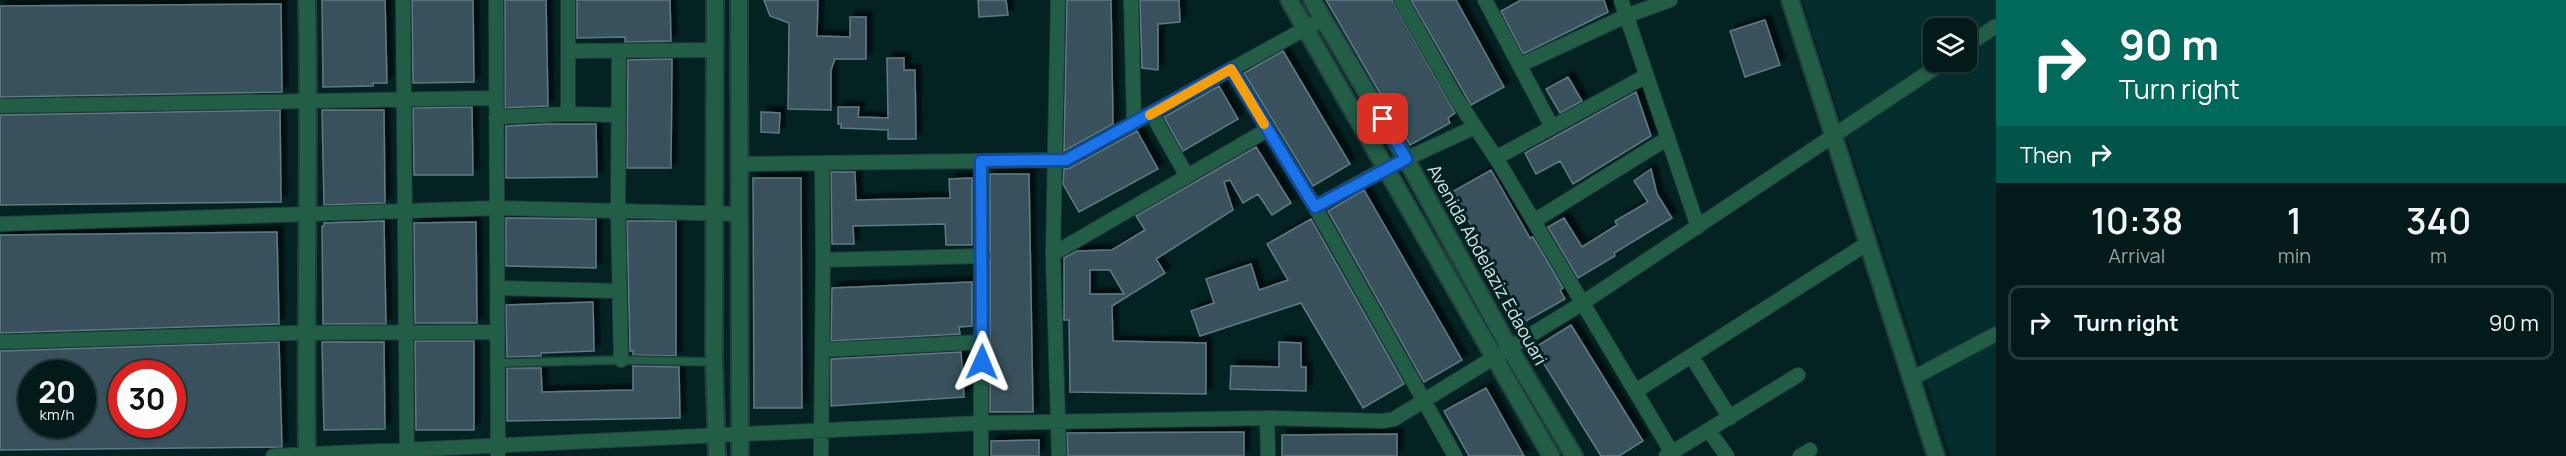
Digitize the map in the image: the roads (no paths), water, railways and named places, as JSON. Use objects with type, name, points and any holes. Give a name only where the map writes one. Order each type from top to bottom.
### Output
[{"type":"street","points":[[307,0],[309,102],[307,455]]},
{"type":"street","points":[[403,0],[407,453]]},
{"type":"street","points":[[496,0],[498,450]]},
{"type":"street","points":[[568,0],[568,114]]},
{"type":"street","points":[[715,0],[714,362],[717,456]]},
{"type":"street","points":[[739,0],[740,456]]},
{"type":"street","points":[[1058,0],[1053,254],[1059,456]]},
{"type":"street","points":[[1131,0],[1134,123]]},
{"type":"street","points":[[1289,0],[1384,169],[1551,456]]},
{"type":"street","name":"Avenida Abdelaziz Edaouari","points":[[1312,0],[1406,159],[1510,349],[1574,456]]},
{"type":"street","points":[[1401,0],[1475,127],[1534,221],[1581,304],[1636,391],[1671,455],[1798,375]]},
{"type":"street","points":[[1485,0],[1552,127]]},
{"type":"street","points":[[1621,0],[1698,227]]},
{"type":"street","points":[[1520,65],[1626,16],[1670,0]]},
{"type":"street","points":[[1790,0],[1936,456]]},
{"type":"street","points":[[739,164],[1054,161],[1072,158],[1323,20]]},
{"type":"street","points":[[1977,39],[1996,26]]},
{"type":"street","points":[[569,51],[715,50]]},
{"type":"street","points":[[619,52],[618,209],[621,360]]},
{"type":"street","points":[[1231,69],[1315,207],[1455,456]]},
{"type":"street","points":[[273,456],[498,450],[590,441],[981,423],[1267,418],[1383,421],[1403,414],[1425,401],[1581,304],[1929,72]]},
{"type":"street","points":[[1496,158],[1646,76]]},
{"type":"street","points":[[0,106],[496,98]]},
{"type":"street","points":[[496,117],[568,114],[619,116]]},
{"type":"street","points":[[1152,114],[1187,176]]},
{"type":"street","points":[[1315,207],[1384,169],[1475,127]]},
{"type":"street","points":[[1053,254],[1267,130]]},
{"type":"street","points":[[1534,221],[1668,138]]},
{"type":"street","points":[[981,161],[981,456]]},
{"type":"street","points":[[820,456],[822,163]]},
{"type":"street","points":[[0,224],[497,208],[618,209],[738,214]]},
{"type":"street","points":[[1636,391],[1868,243]]},
{"type":"street","points":[[823,260],[982,256]]},
{"type":"street","points":[[498,288],[619,291]]},
{"type":"street","points":[[0,342],[306,333],[498,332]]},
{"type":"street","points":[[1911,379],[1996,334]]},
{"type":"street","points":[[822,350],[982,342]]},
{"type":"street","points":[[1692,357],[1730,418]]},
{"type":"street","points":[[1267,418],[1268,456]]},
{"type":"street","points":[[1709,431],[1727,456]]},
{"type":"street","points":[[590,441],[590,456]]},
{"type":"lane","points":[[498,363],[621,360],[714,362]]}]
